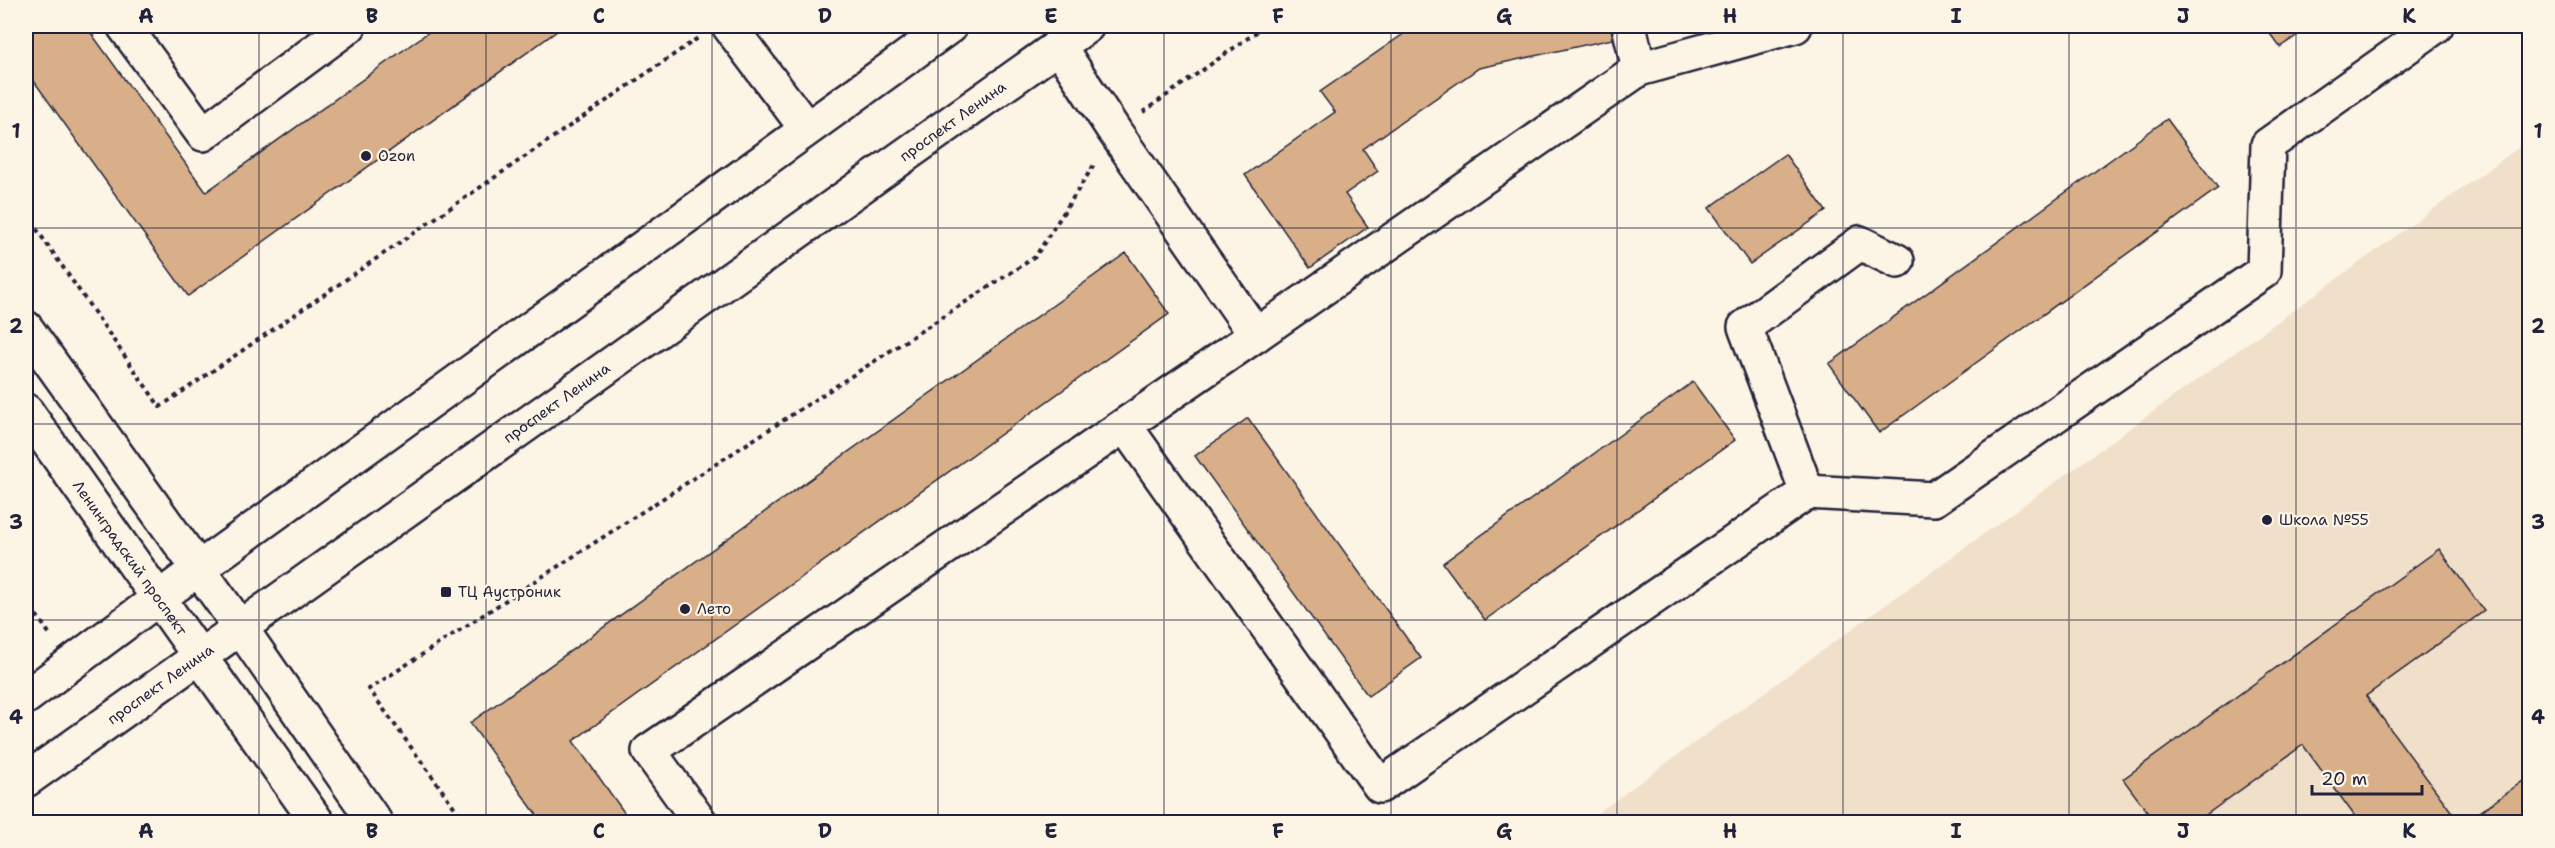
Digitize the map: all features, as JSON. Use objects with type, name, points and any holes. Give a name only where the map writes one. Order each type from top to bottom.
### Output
[{"type":"main road","points":[[124,26],[202,134],[349,26]]},
{"type":"main road","points":[[26,697],[198,569],[950,26]]},
{"type":"main road","name":"проспект Ленина","points":[[26,780],[1087,26]]},
{"type":"main road","points":[[1629,26],[1639,69]]},
{"type":"main road","points":[[700,822],[649,752],[1125,426],[1639,69],[1795,26]]},
{"type":"main road","points":[[1125,426],[1380,786],[1807,492],[1934,499],[2265,271],[2268,145],[2436,26]]},
{"type":"main road","points":[[718,29],[806,128]]},
{"type":"main road","points":[[1058,45],[1115,132],[1256,334]]},
{"type":"main road","points":[[1807,492],[1745,327],[1860,243],[1897,261]]},
{"type":"main road","points":[[26,328],[240,627],[375,822]]},
{"type":"main road","name":"Ленинградский проспект","points":[[26,411],[317,822]]},
{"type":"path","points":[[465,822],[369,689],[1035,257],[1115,132],[1265,26]]},
{"type":"path","points":[[26,214],[160,407],[718,29]]},
{"type":"path","points":[[26,600],[52,636]]},
{"type":"path","points":[[161,822],[171,816],[167,822]]},
{"type":"shaded area","name":"Школа №55","points":[[2529,140],[2529,822],[1585,822]]},
{"type":"building","points":[[26,26],[86,26],[206,192],[437,26],[564,26],[188,296],[26,70]]},
{"type":"building","points":[[1415,26],[1615,26],[1617,38],[1479,68],[1363,149],[1378,171],[1345,194],[1368,227],[1310,268],[1245,175],[1335,112],[1320,92]]},
{"type":"building","points":[[2264,26],[2311,26],[2280,47]]},
{"type":"building","points":[[2167,119],[2218,188],[1879,433],[1829,364]]},
{"type":"building","points":[[1785,154],[1826,211],[1750,264],[1709,208]]},
{"type":"building","points":[[1126,253],[1169,314],[573,741],[631,822],[542,822],[470,723]]},
{"type":"building","points":[[1693,382],[1735,440],[1485,620],[1443,563]]},
{"type":"building","points":[[1248,418],[1421,658],[1368,696],[1195,456]]},
{"type":"building","points":[[2439,549],[2484,611],[2366,696],[2459,822],[2359,822],[2303,745],[2196,822],[2155,822],[2123,779]]},
{"type":"building","points":[[2530,776],[2530,822],[2466,822]]},
{"type":"place","name":"Ozon","points":[[366,156]]},
{"type":"place","name":"Школа №55","points":[[2267,520]]},
{"type":"place","name":"ТЦ Аустроник","points":[[446,592]]},
{"type":"place","name":"Лето","points":[[685,609]]}]
